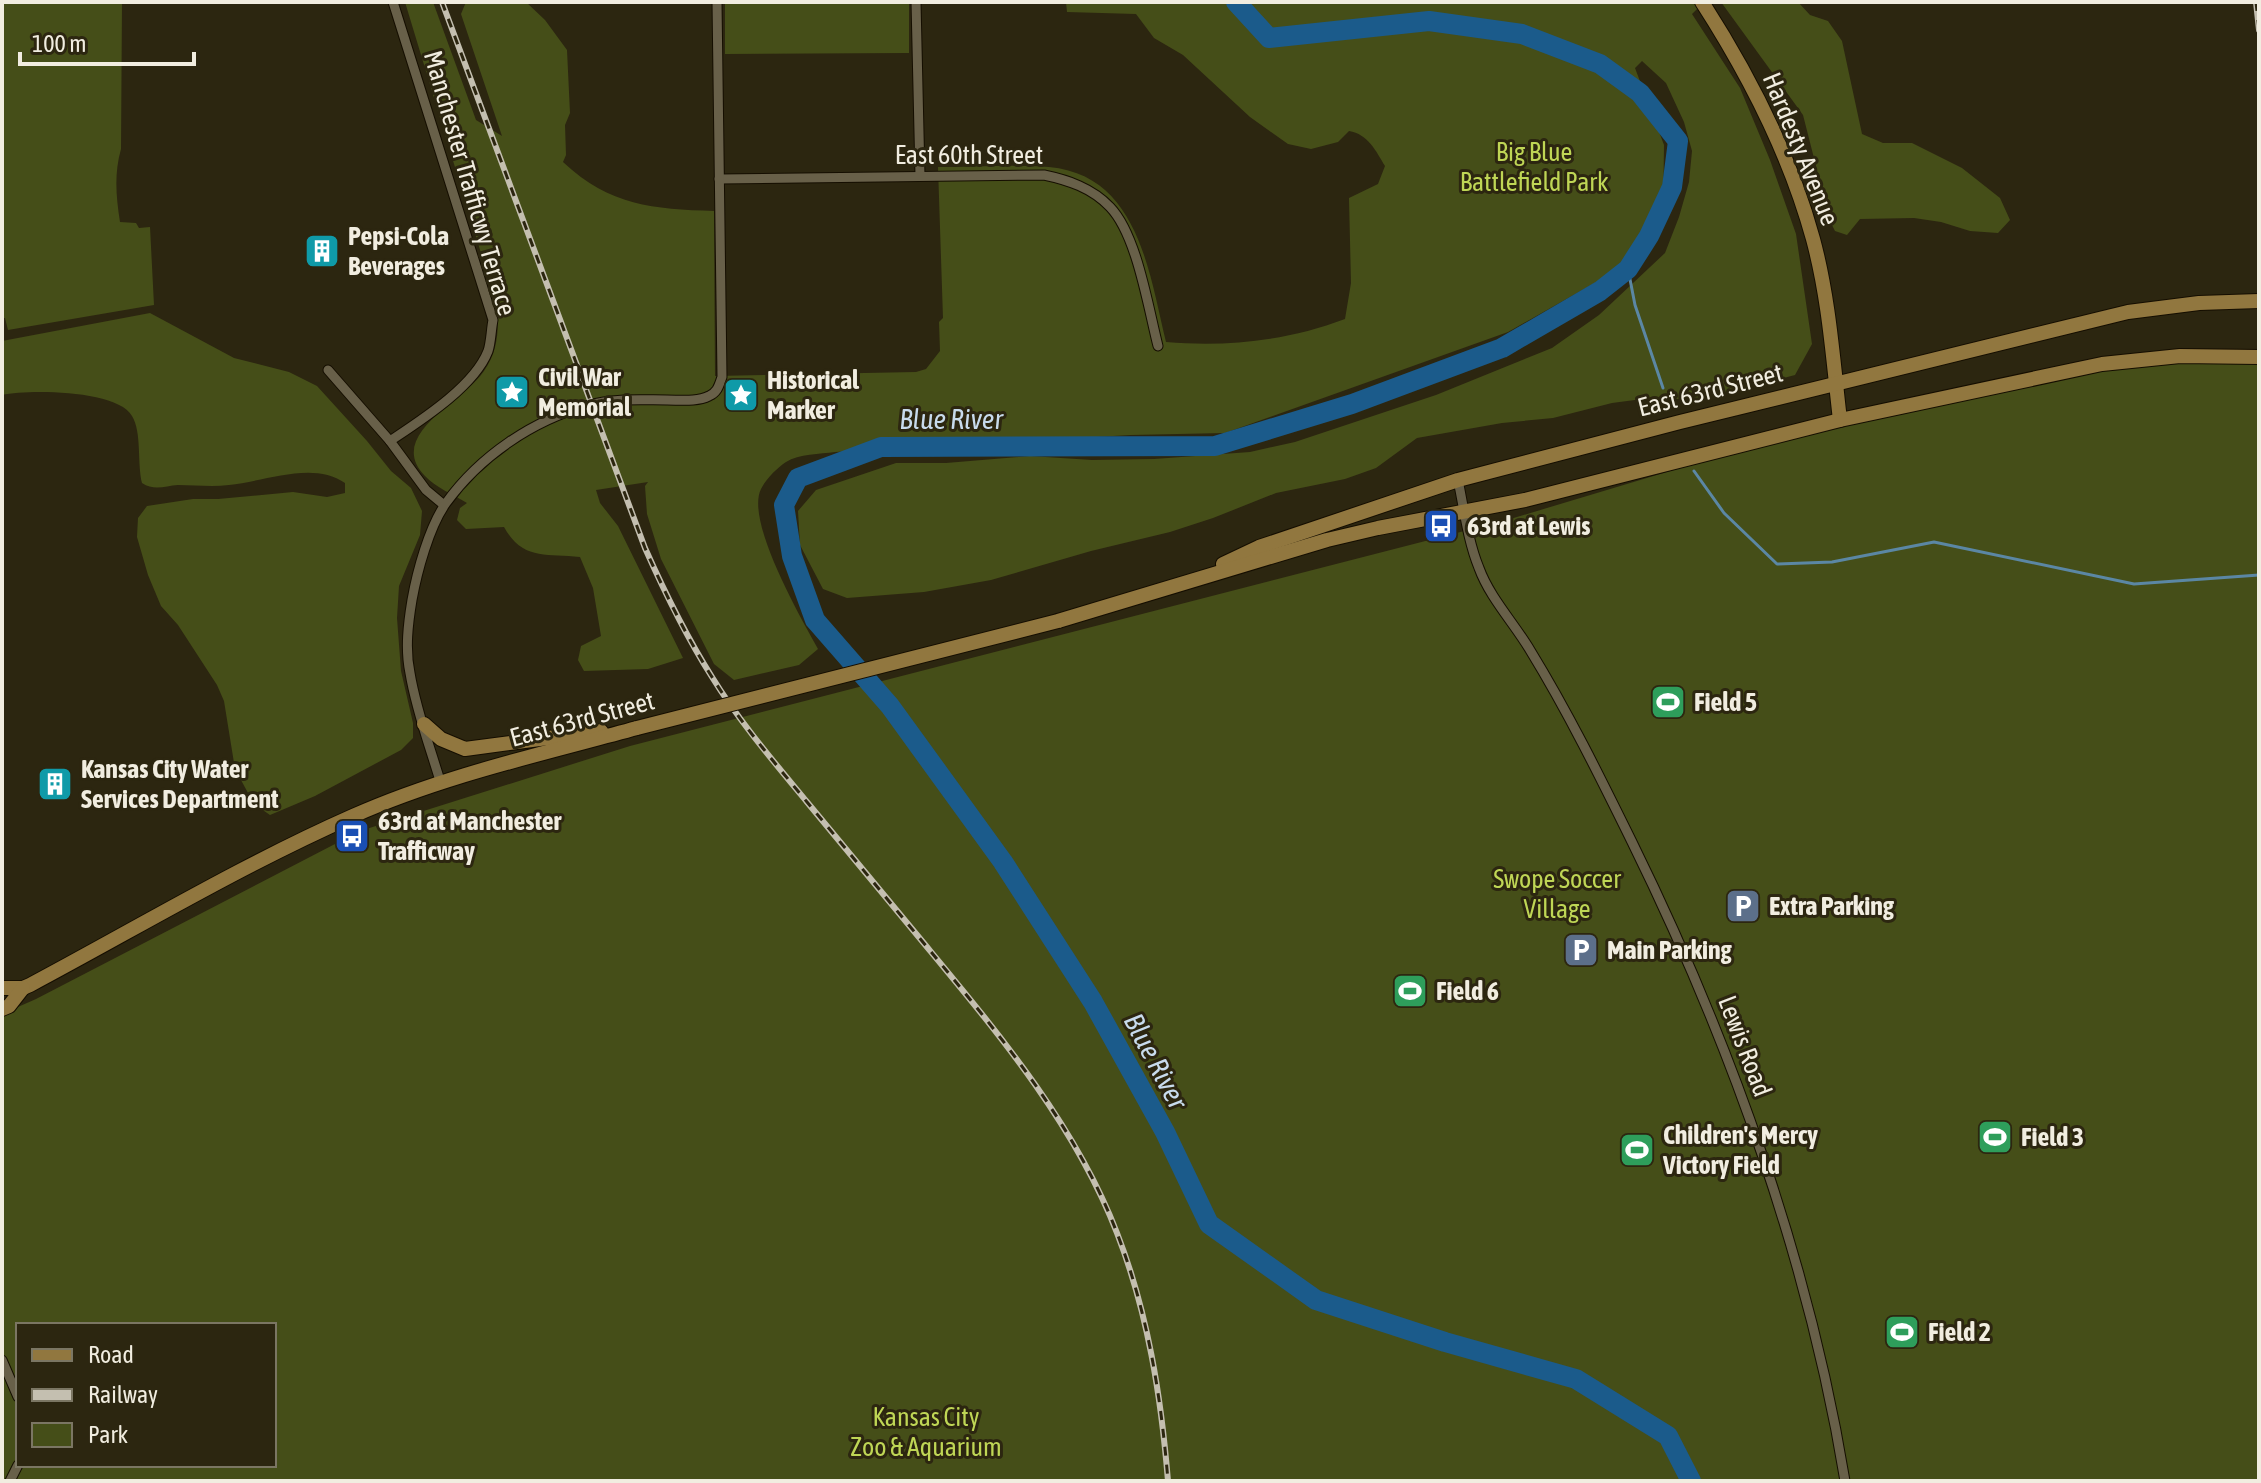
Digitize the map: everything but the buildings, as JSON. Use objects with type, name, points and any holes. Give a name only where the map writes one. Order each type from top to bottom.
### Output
[{"type":"main road","name":"Hardesty Avenue","points":[[1702,2],[1745,74],[1793,179],[1813,239],[1827,308],[1840,420]]},
{"type":"main road","name":"East 63rd Street","points":[[1187,583],[1259,547],[1458,480],[2128,312],[2199,303],[2259,301]]},
{"type":"main road","name":"East 63rd Street","points":[[2,1009],[9,1006],[23,988],[235,875],[354,816],[441,784],[637,728],[1058,621],[1327,540],[1378,528],[1525,500],[1840,420],[2102,364],[2180,356],[2259,357]]},
{"type":"main road","points":[[424,724],[441,739],[465,749],[637,728]]},
{"type":"main road","name":"East 63rd Street","points":[[2,988],[23,988]]},
{"type":"street","name":"Manchester Trafficwy Terrace","points":[[390,441],[426,417],[465,384],[487,352],[493,320],[393,2]]},
{"type":"street","points":[[441,784],[410,673],[409,621],[416,580],[444,505],[503,446],[559,416],[590,405],[627,400],[700,400],[718,389],[722,377],[717,2]]},
{"type":"street","points":[[916,2],[920,176]]},
{"type":"street","name":"East 60th Street","points":[[719,179],[1044,175],[1071,181],[1111,207],[1129,236],[1158,346]]},
{"type":"street","points":[[328,370],[390,441],[426,490],[444,505]]},
{"type":"street","name":"Lewis Road","points":[[1458,480],[1473,553],[1483,579],[1530,649],[1592,762],[1685,956],[1741,1096],[1766,1168],[1809,1318],[1845,1481]]},
{"type":"street","points":[[2,1360],[16,1392]]},
{"type":"green space","points":[[2,2],[122,2],[121,149],[117,203],[120,222],[136,223],[139,228],[150,227],[154,305],[8,330],[5,318],[2,318]]},
{"type":"green space","name":"Big Blue Battlefield Park","points":[[405,2],[433,2],[476,120],[502,136],[461,14],[466,2],[526,2],[545,20],[567,50],[570,113],[565,125],[566,155],[563,162],[598,188],[633,202],[671,209],[714,211],[715,376],[916,372],[926,369],[940,351],[939,322],[943,318],[938,167],[1049,167],[1079,174],[1102,188],[1121,207],[1134,231],[1145,258],[1166,342],[1212,344],[1257,341],[1301,333],[1345,319],[1351,283],[1349,198],[1378,184],[1385,166],[1371,144],[1349,131],[1338,142],[1311,149],[1288,144],[1250,117],[1183,55],[1154,38],[1136,14],[1067,12],[1066,2],[1704,2],[1692,14],[1740,88],[1796,234],[1812,344],[1795,375],[1702,400],[1650,398],[1612,403],[1553,418],[1502,423],[1417,438],[1376,468],[1345,479],[1276,493],[1170,532],[991,580],[924,592],[847,598],[823,589],[800,545],[798,511],[816,490],[896,463],[946,463],[1030,456],[1092,460],[1154,459],[1250,452],[1295,442],[1436,395],[1552,348],[1599,315],[1665,253],[1679,217],[1689,182],[1692,151],[1684,122],[1666,83],[1642,61],[1635,68],[1664,145],[1663,220],[1639,258],[1508,332],[1225,433],[1131,435],[835,452],[791,459],[766,481],[758,504],[761,523],[777,569],[818,649],[799,665],[734,680],[714,664],[661,559],[647,514],[645,486],[648,482],[596,490],[600,503],[618,526],[683,658],[648,669],[584,671],[578,660],[581,646],[601,636],[593,588],[580,557],[546,555],[527,550],[511,538],[504,527],[466,529],[457,520],[460,508],[467,503],[429,480],[415,461],[414,447],[421,433],[474,383],[489,363],[495,348],[498,323],[497,306]]},
{"type":"green space","points":[[725,2],[909,2],[909,53],[725,54]]},
{"type":"green space","points":[[1721,2],[1798,2],[1810,15],[1828,21],[1842,41],[1862,134],[1883,143],[1912,143],[1962,168],[2000,198],[2010,220],[1998,233],[1970,231],[1914,218],[1860,219],[1847,235],[1835,231],[1803,115]]},
{"type":"green space","points":[[150,313],[234,358],[289,372],[317,386],[391,471],[411,488],[422,511],[420,535],[399,586],[397,618],[401,671],[413,723],[413,738],[401,750],[315,796],[270,815],[254,804],[235,769],[224,701],[217,685],[178,625],[161,606],[137,537],[138,518],[147,506],[193,499],[293,492],[327,497],[345,493],[345,483],[332,476],[303,473],[229,485],[151,487],[142,483],[137,430],[132,416],[124,407],[92,396],[72,394],[32,392],[2,395],[2,341]]},
{"type":"green space","points":[[2259,357],[2259,1481],[2,1481],[2,1014],[360,831],[630,746],[1507,520],[1840,420],[2102,364]]},
{"type":"waterway","name":"Blue River","points":[[1236,2],[1269,38],[1429,21],[1522,34],[1600,64],[1640,93],[1678,141],[1672,187],[1649,236],[1628,269],[1600,291],[1502,348],[1352,404],[1215,446],[881,447],[798,478],[784,505],[792,556],[815,620],[890,706],[1003,862],[1093,1002],[1165,1132],[1209,1224],[1316,1300],[1445,1342],[1576,1379],[1668,1436],[1691,1481]]},
{"type":"waterway","points":[[1628,269],[1635,305],[1663,388]]},
{"type":"waterway","points":[[1694,471],[1724,513],[1777,564],[1832,562],[1934,542],[2134,584],[2259,575]]},
{"type":"railway","points":[[442,2],[645,548],[693,646],[757,741],[1034,1082],[1080,1155],[1100,1194],[1128,1263],[1145,1324],[1157,1386],[1168,1481]]},
{"type":"railway","points":[[2256,2],[2259,30]]},
{"type":"place","name":"Pepsi-Cola Beverages","points":[[322,251]]},
{"type":"place","name":"Civil War Memorial","points":[[512,392]]},
{"type":"place","name":"Historical Marker","points":[[741,395]]},
{"type":"place","name":"63rd at Lewis","points":[[1441,526]]},
{"type":"place","name":"Field 5","points":[[1668,702]]},
{"type":"place","name":"Kansas City Water Services Department","points":[[55,784]]},
{"type":"place","name":"63rd at Manchester Trafficway","points":[[352,836]]},
{"type":"place","name":"Extra Parking","points":[[1743,906]]},
{"type":"place","name":"Main Parking","points":[[1581,950]]},
{"type":"place","name":"Field 6","points":[[1410,991]]},
{"type":"place","name":"Field 3","points":[[1995,1137]]},
{"type":"place","name":"Children's Mercy Victory Field","points":[[1637,1150]]},
{"type":"place","name":"Field 2","points":[[1902,1332]]},
{"type":"park label","name":"Swope Soccer Village","points":[[1557,894]]},
{"type":"park label","name":"Kansas City Zoo & Aquarium","points":[[926,1432]]}]
